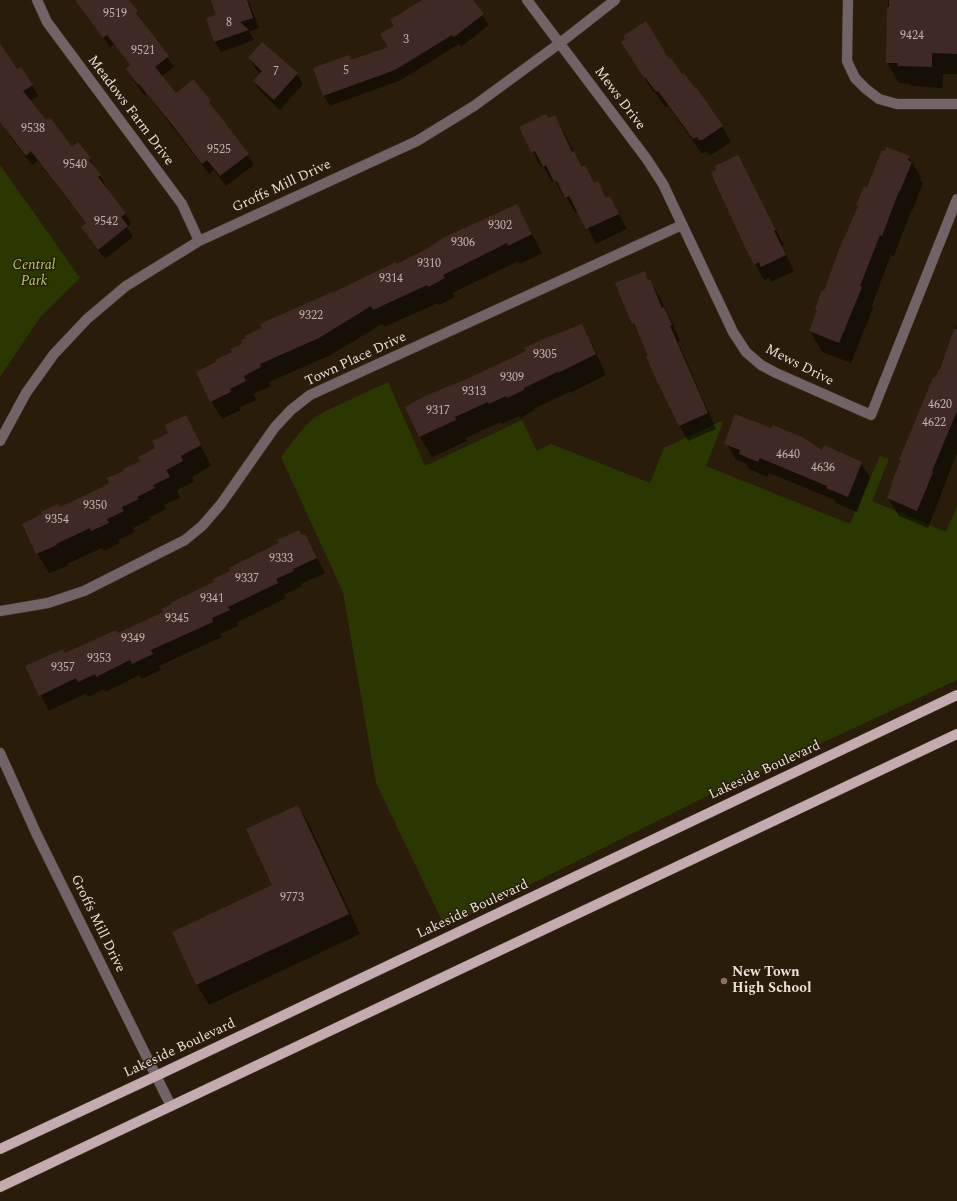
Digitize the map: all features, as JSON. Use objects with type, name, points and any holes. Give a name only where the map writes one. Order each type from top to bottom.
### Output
[{"type":"main road","name":"Lakeside Boulevard","points":[[0,1149],[957,695]]},
{"type":"main road","points":[[0,1187],[957,734]]},
{"type":"street","name":"Meadows Farm Drive","points":[[37,0],[47,22],[182,204],[199,241]]},
{"type":"street","points":[[527,0],[560,43]]},
{"type":"street","name":"Groffs Mill Drive","points":[[0,440],[26,393],[54,354],[87,318],[126,286],[199,241],[418,141],[474,106],[560,43],[615,0]]},
{"type":"street","points":[[848,0],[847,61],[855,78],[866,89],[879,99],[897,104],[957,104]]},
{"type":"street","name":"Mews Drive","points":[[560,43],[646,158],[663,184],[733,332],[746,352],[761,365],[776,373],[872,416],[957,198]]},
{"type":"street","name":"Town Place Drive","points":[[0,611],[48,603],[84,591],[185,540],[202,526],[221,504],[275,427],[291,410],[310,395],[682,224]]},
{"type":"street","name":"Groffs Mill Drive","points":[[0,753],[37,835],[171,1106]]},
{"type":"green space","name":"Central Park","points":[[0,165],[80,278],[41,316],[0,377]]},
{"type":"green space","points":[[388,382],[425,466],[522,420],[537,451],[551,444],[650,483],[664,448],[724,420],[706,466],[850,524],[880,456],[889,459],[872,501],[946,532],[957,506],[957,680],[760,772],[757,771],[445,927],[376,783],[343,592],[281,457],[304,427],[314,418]]},
{"type":"building","points":[[75,0],[129,0],[138,11],[136,13],[169,56],[155,67],[176,93],[193,79],[211,101],[209,102],[249,154],[220,176],[207,160],[202,164],[174,127],[126,69],[130,65],[107,35],[103,38]]},
{"type":"building","points":[[211,0],[247,0],[253,18],[240,22],[249,30],[214,42],[206,18],[216,15]]},
{"type":"building","points":[[422,0],[473,0],[484,14],[454,37],[452,35],[395,70],[323,96],[313,68],[349,55],[351,60],[388,47],[380,34],[394,26],[390,20]]},
{"type":"building","points":[[889,0],[957,0],[957,54],[932,53],[932,67],[898,66],[898,63],[886,63],[887,7],[889,7]]},
{"type":"building","points":[[646,21],[669,59],[671,58],[682,74],[684,73],[695,88],[696,87],[723,126],[702,140],[699,140],[697,137],[693,139],[658,91],[656,92],[645,77],[644,78],[621,42],[625,39],[623,36]]},
{"type":"building","points":[[262,42],[298,73],[274,100],[253,81],[262,71],[248,58]]},
{"type":"building","points":[[0,43],[17,69],[21,67],[33,85],[23,91],[46,120],[50,117],[72,147],[78,142],[91,158],[89,160],[101,175],[98,177],[126,213],[121,217],[128,226],[98,250],[81,227],[86,223],[31,151],[26,156],[0,122]]},
{"type":"building","points":[[546,114],[548,118],[555,115],[572,152],[574,151],[582,167],[585,165],[594,183],[598,181],[606,198],[610,196],[619,214],[586,229],[569,196],[565,198],[557,181],[554,182],[546,165],[543,167],[535,151],[531,152],[519,127]]},
{"type":"building","points":[[886,147],[910,156],[908,160],[912,162],[882,236],[880,235],[860,286],[862,287],[839,343],[809,331],[817,310],[815,309],[822,290],[824,291],[843,239],[858,206],[856,205],[864,186],[867,187],[882,150],[885,151]]},
{"type":"building","points":[[738,155],[776,230],[774,231],[786,255],[761,267],[759,262],[754,265],[711,172],[716,170],[715,166]]},
{"type":"building","points":[[517,204],[532,234],[508,246],[507,243],[443,275],[445,278],[428,287],[427,285],[373,310],[371,306],[319,338],[260,364],[261,367],[244,376],[246,381],[230,389],[231,392],[210,402],[196,372],[216,362],[215,360],[232,352],[230,349],[242,344],[241,340],[246,338],[245,336],[262,328],[260,324],[332,293],[396,262],[397,264],[429,248],[445,237]]},
{"type":"building","points":[[645,271],[648,280],[650,279],[662,308],[664,307],[672,325],[670,326],[708,413],[679,426],[654,375],[646,356],[648,356],[634,323],[632,324],[615,283]]},
{"type":"building","points":[[582,324],[596,354],[524,388],[524,390],[507,398],[506,396],[489,404],[488,402],[455,417],[456,420],[419,437],[405,407],[425,396],[469,378],[526,351],[524,348]]},
{"type":"building","points":[[954,329],[957,329],[957,411],[917,511],[887,498],[901,460],[899,460],[933,378],[935,378],[939,369],[940,370]]},
{"type":"building","points":[[735,414],[771,428],[773,425],[804,438],[822,450],[824,445],[862,462],[848,497],[826,488],[827,486],[760,458],[758,462],[739,454],[740,450],[724,444]]},
{"type":"building","points":[[186,415],[201,445],[181,456],[183,461],[166,470],[170,477],[153,485],[155,488],[137,497],[139,499],[122,507],[124,511],[107,519],[109,523],[91,531],[90,528],[36,554],[22,524],[42,514],[41,512],[58,504],[60,507],[103,487],[109,483],[107,478],[124,471],[123,469],[140,461],[138,457],[155,448],[152,441],[168,433],[165,425]]},
{"type":"building","points":[[299,530],[302,535],[305,534],[317,558],[276,579],[278,583],[228,607],[230,610],[212,618],[213,622],[151,650],[153,654],[132,664],[130,660],[96,677],[95,674],[78,682],[76,678],[39,696],[25,666],[63,649],[65,653],[116,630],[118,633],[163,612],[162,609],[171,604],[170,603],[214,582],[213,579],[230,571],[229,568],[279,543],[277,540]]},
{"type":"building","points":[[298,805],[349,914],[196,985],[172,932],[272,885],[246,829]]},
{"type":"place","name":"New Town High School","points":[[724,981]]}]
